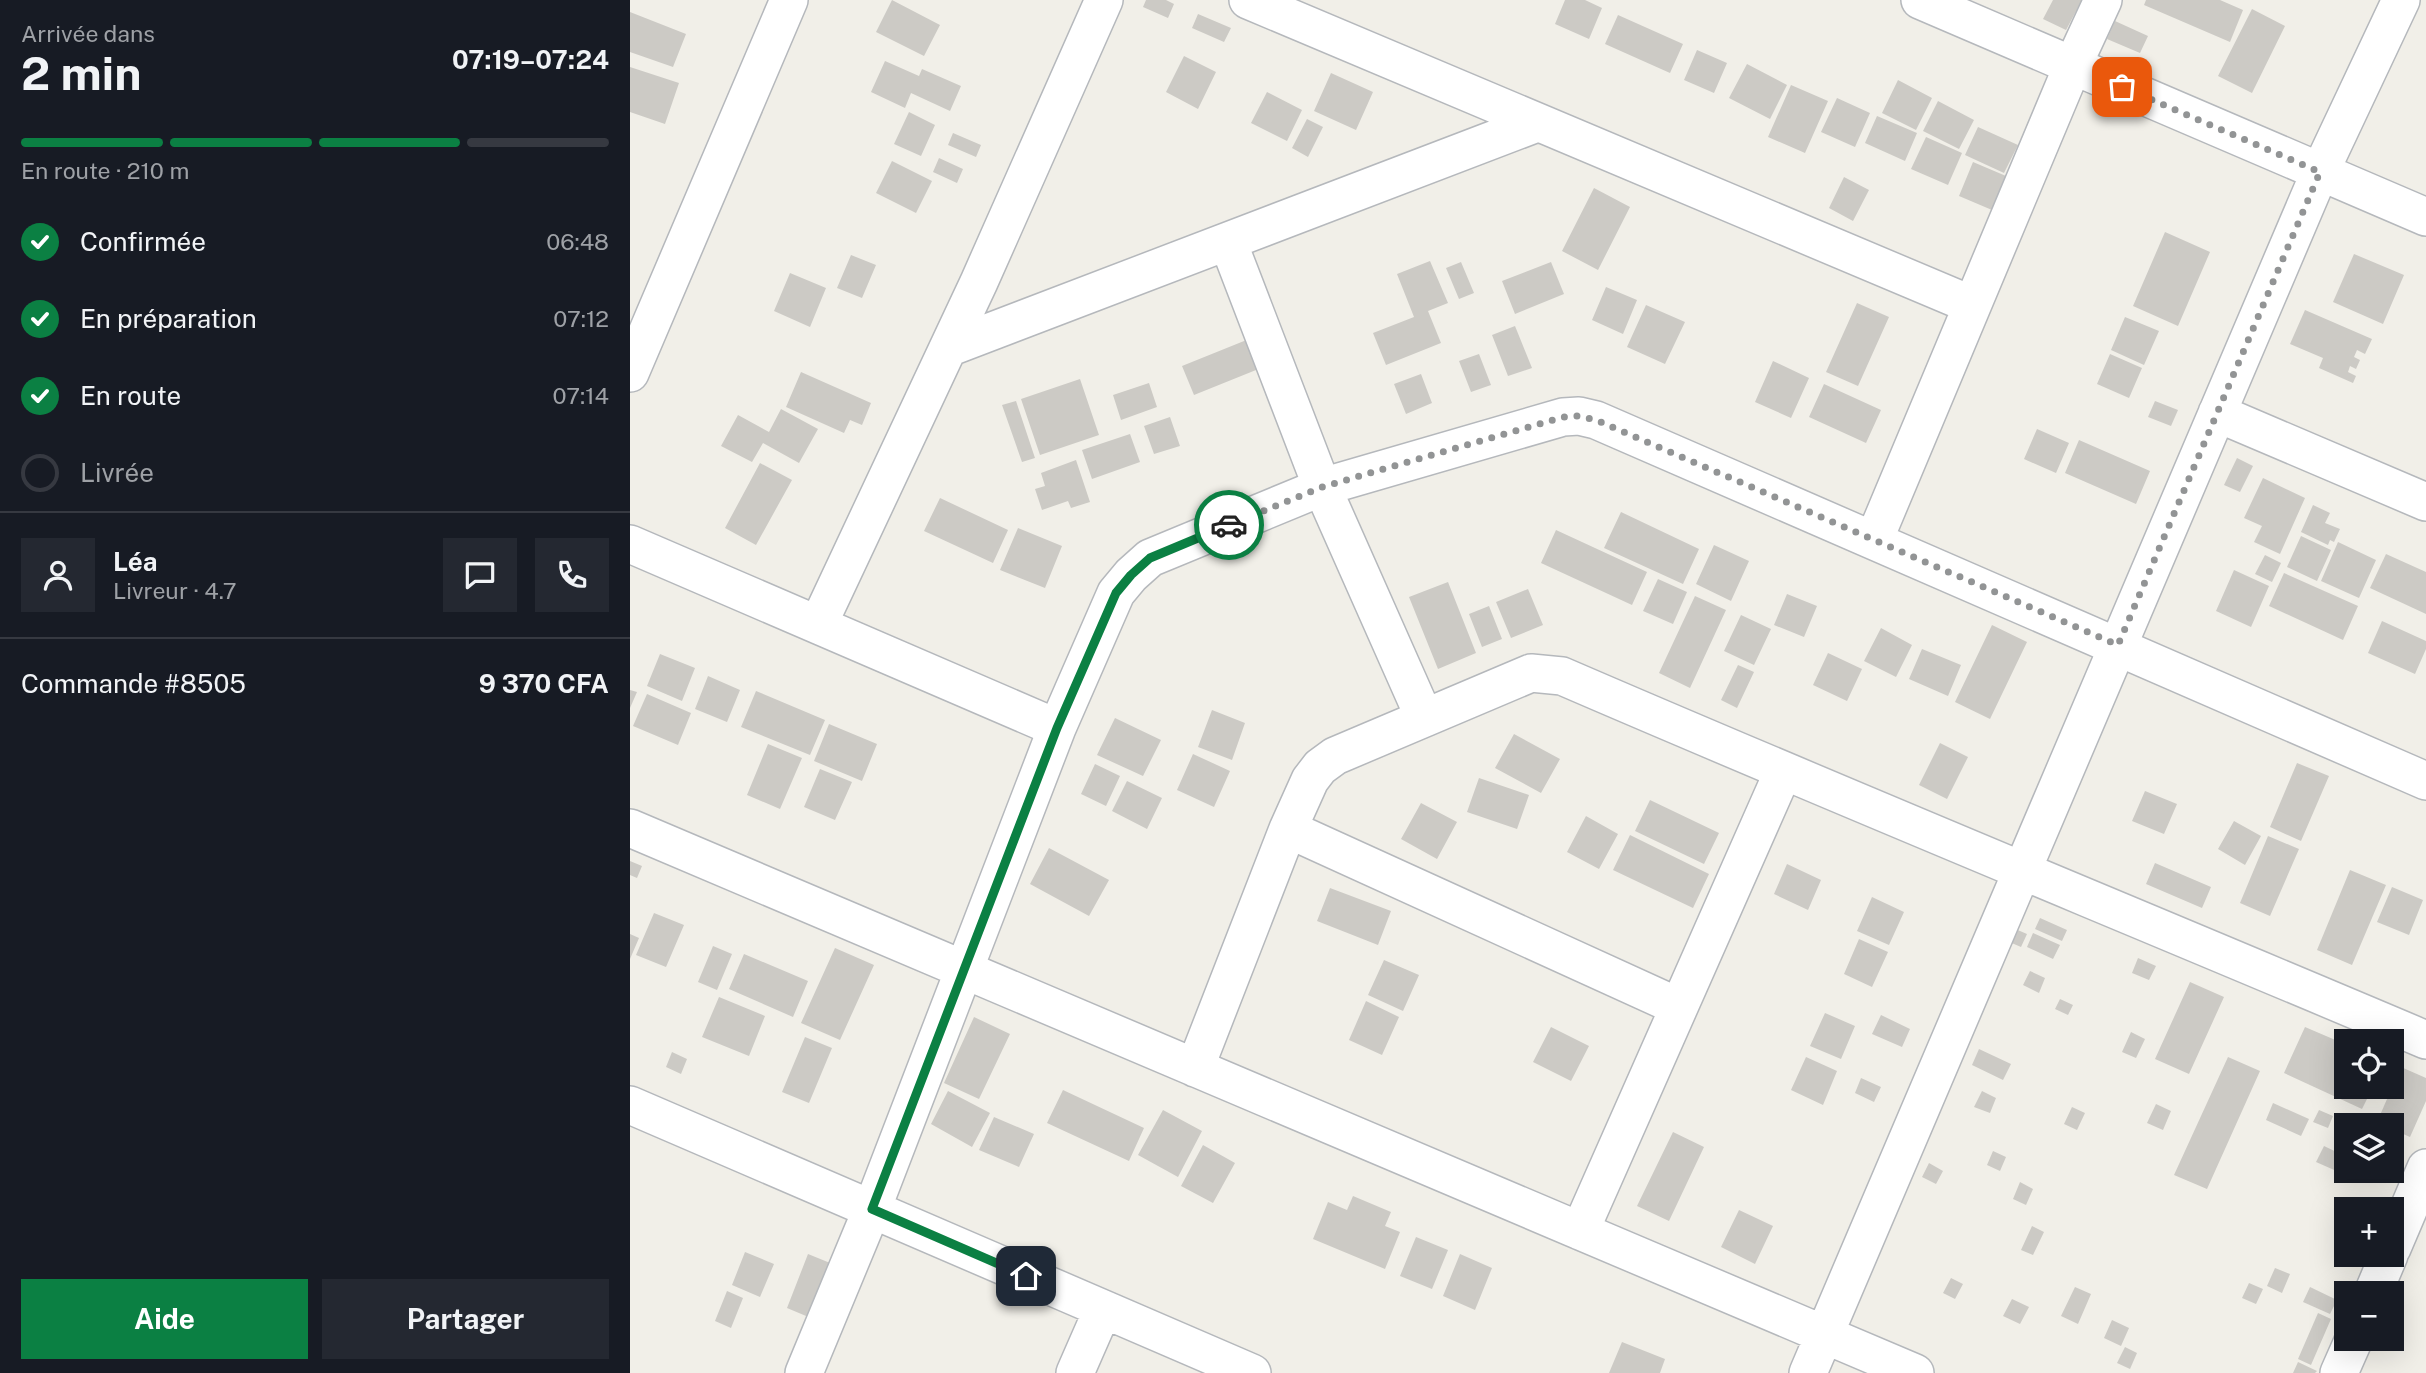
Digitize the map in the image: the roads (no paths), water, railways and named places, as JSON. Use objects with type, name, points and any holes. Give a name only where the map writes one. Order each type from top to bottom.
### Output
[{"type":"street","points":[[630,373],[789,0]]},
{"type":"street","points":[[818,625],[948,348],[1104,0]]},
{"type":"street","points":[[1248,0],[1972,305]]},
{"type":"street","points":[[1920,0],[2426,217]]},
{"type":"street","points":[[1874,540],[2073,65],[2103,0]]},
{"type":"street","points":[[1808,1373],[2320,172],[2401,0]]},
{"type":"street","points":[[948,348],[1537,123]]},
{"type":"street","points":[[1228,242],[1322,487],[1424,717]]},
{"type":"street","points":[[2217,413],[2426,502]]},
{"type":"street","points":[[804,1373],[872,1209],[1057,728],[1116,593],[1150,558],[1322,487],[1563,417],[1578,416],[1596,420],[2426,781]]},
{"type":"street","points":[[630,544],[1057,728]]},
{"type":"street","points":[[1195,1068],[1288,830],[1310,780],[1320,767],[1335,756],[1531,673],[1562,676],[1783,772],[2022,869],[2426,1040]]},
{"type":"street","points":[[1580,1231],[1783,772]]},
{"type":"street","points":[[630,828],[1915,1373]]},
{"type":"street","points":[[1288,830],[1679,1007]]},
{"type":"street","points":[[630,1105],[1252,1373]]},
{"type":"street","points":[[2404,1220],[2426,1168]]},
{"type":"street","points":[[1075,1373],[1102,1309]]},
{"type":"street","points":[[2339,1373],[2349,1351]]}]
